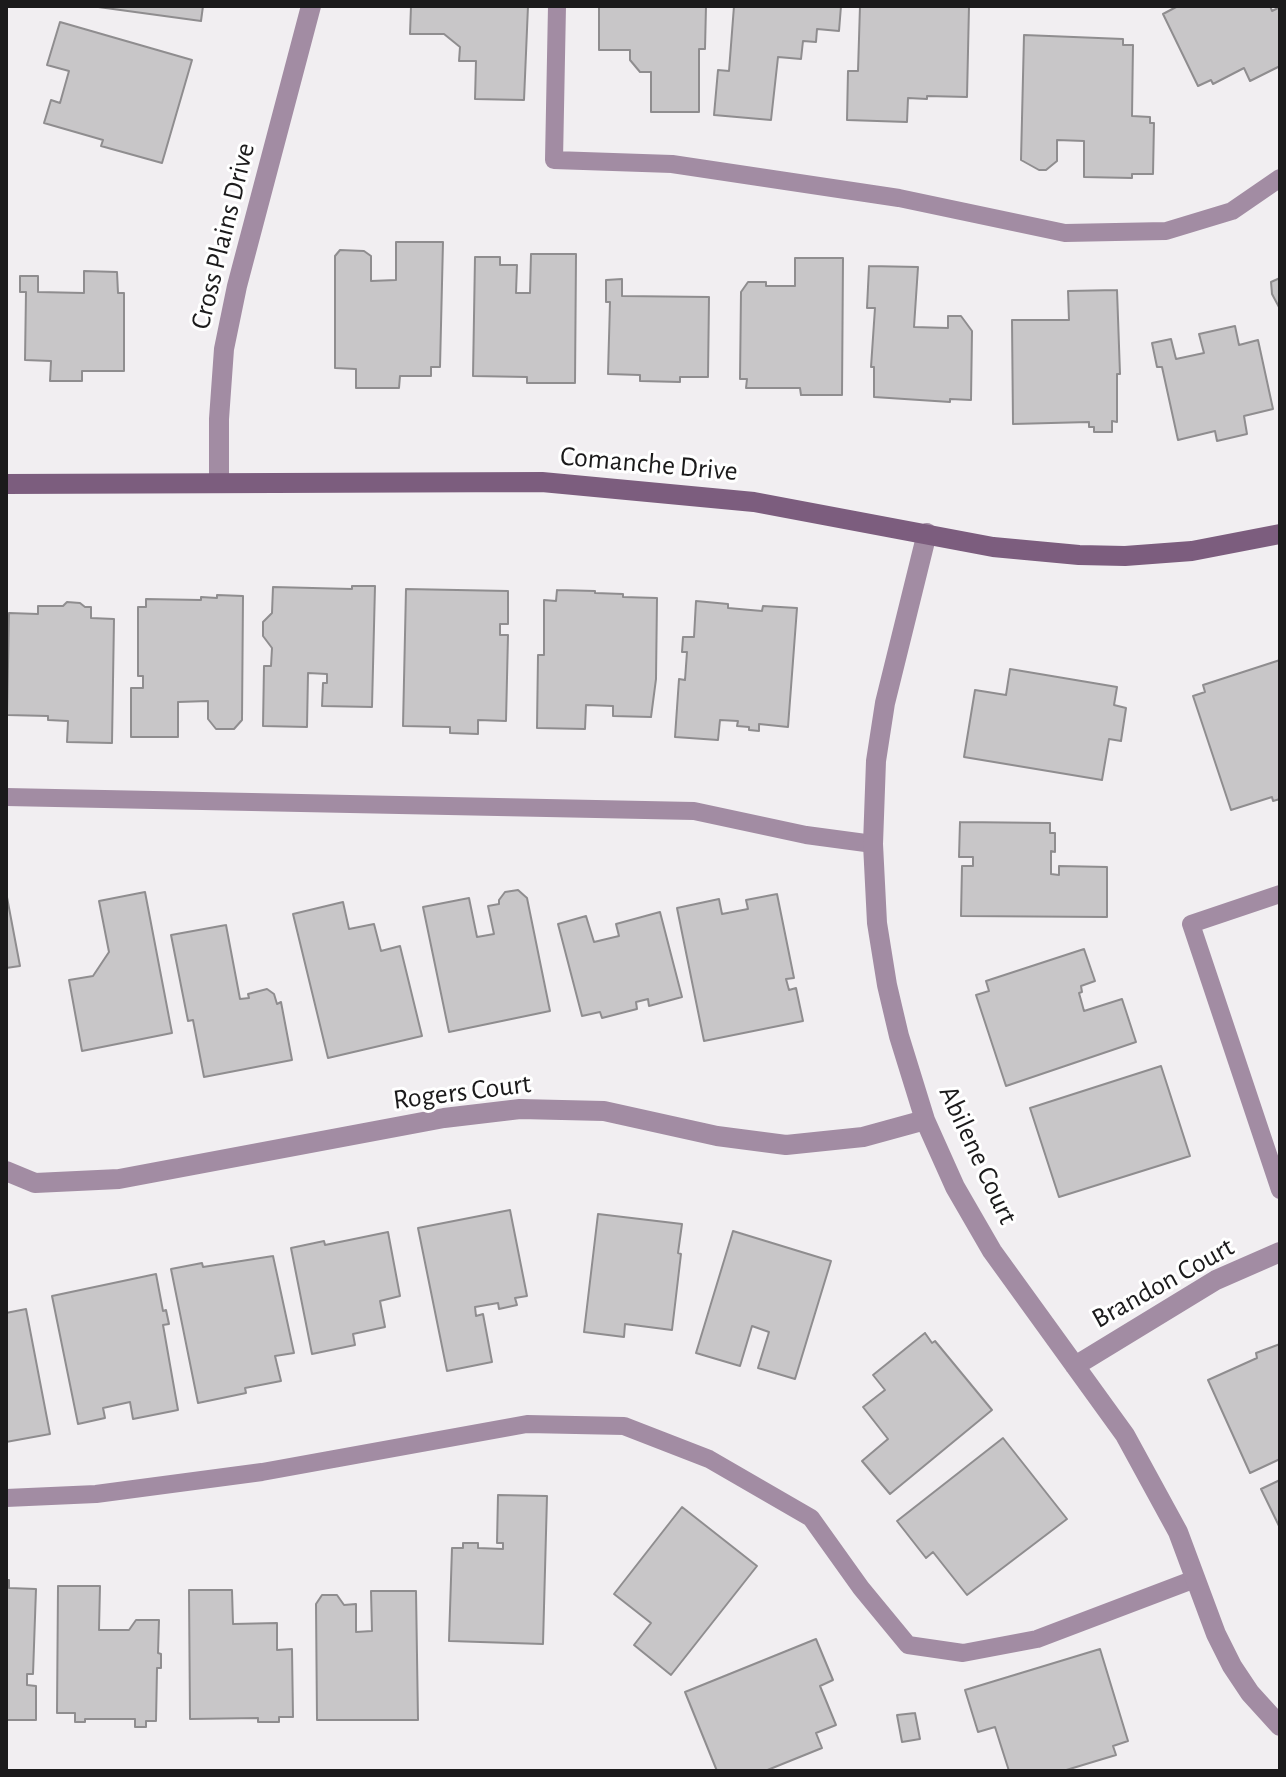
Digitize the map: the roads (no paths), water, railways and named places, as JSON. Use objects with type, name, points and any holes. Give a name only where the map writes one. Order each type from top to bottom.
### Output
[{"type":"street","name":"Cross Plains Drive","points":[[219,483],[224,349],[237,286],[311,6]]},
{"type":"street","name":"Comanche Drive","points":[[6,484],[542,482],[754,502],[993,547],[1079,555],[1125,556],[1192,551],[1280,534]]},
{"type":"street","name":"Abilene Court","points":[[927,533],[885,703],[876,761],[873,844],[877,923],[899,1036],[925,1120],[955,1187],[992,1251],[1125,1435],[1178,1532],[1216,1634],[1232,1666],[1250,1693],[1280,1726]]},
{"type":"street","name":"Rogers Court","points":[[6,1171],[35,1183],[119,1179],[444,1118],[520,1109],[604,1111],[717,1136],[786,1145],[863,1137],[925,1120]]},
{"type":"street","name":"Brandon Court","points":[[1075,1366],[1216,1280],[1280,1252]]},
{"type":"lane","points":[[557,6],[554,160],[672,164],[899,198],[1065,233],[1166,231],[1232,211],[1280,178]]},
{"type":"lane","points":[[6,797],[694,811],[806,835],[873,844]]},
{"type":"lane","points":[[1280,894],[1191,924],[1280,1190]]},
{"type":"lane","points":[[6,1498],[96,1494],[246,1474],[527,1424],[624,1426],[709,1459],[811,1518],[861,1588],[908,1645],[963,1653],[1037,1639],[1195,1579]]}]
